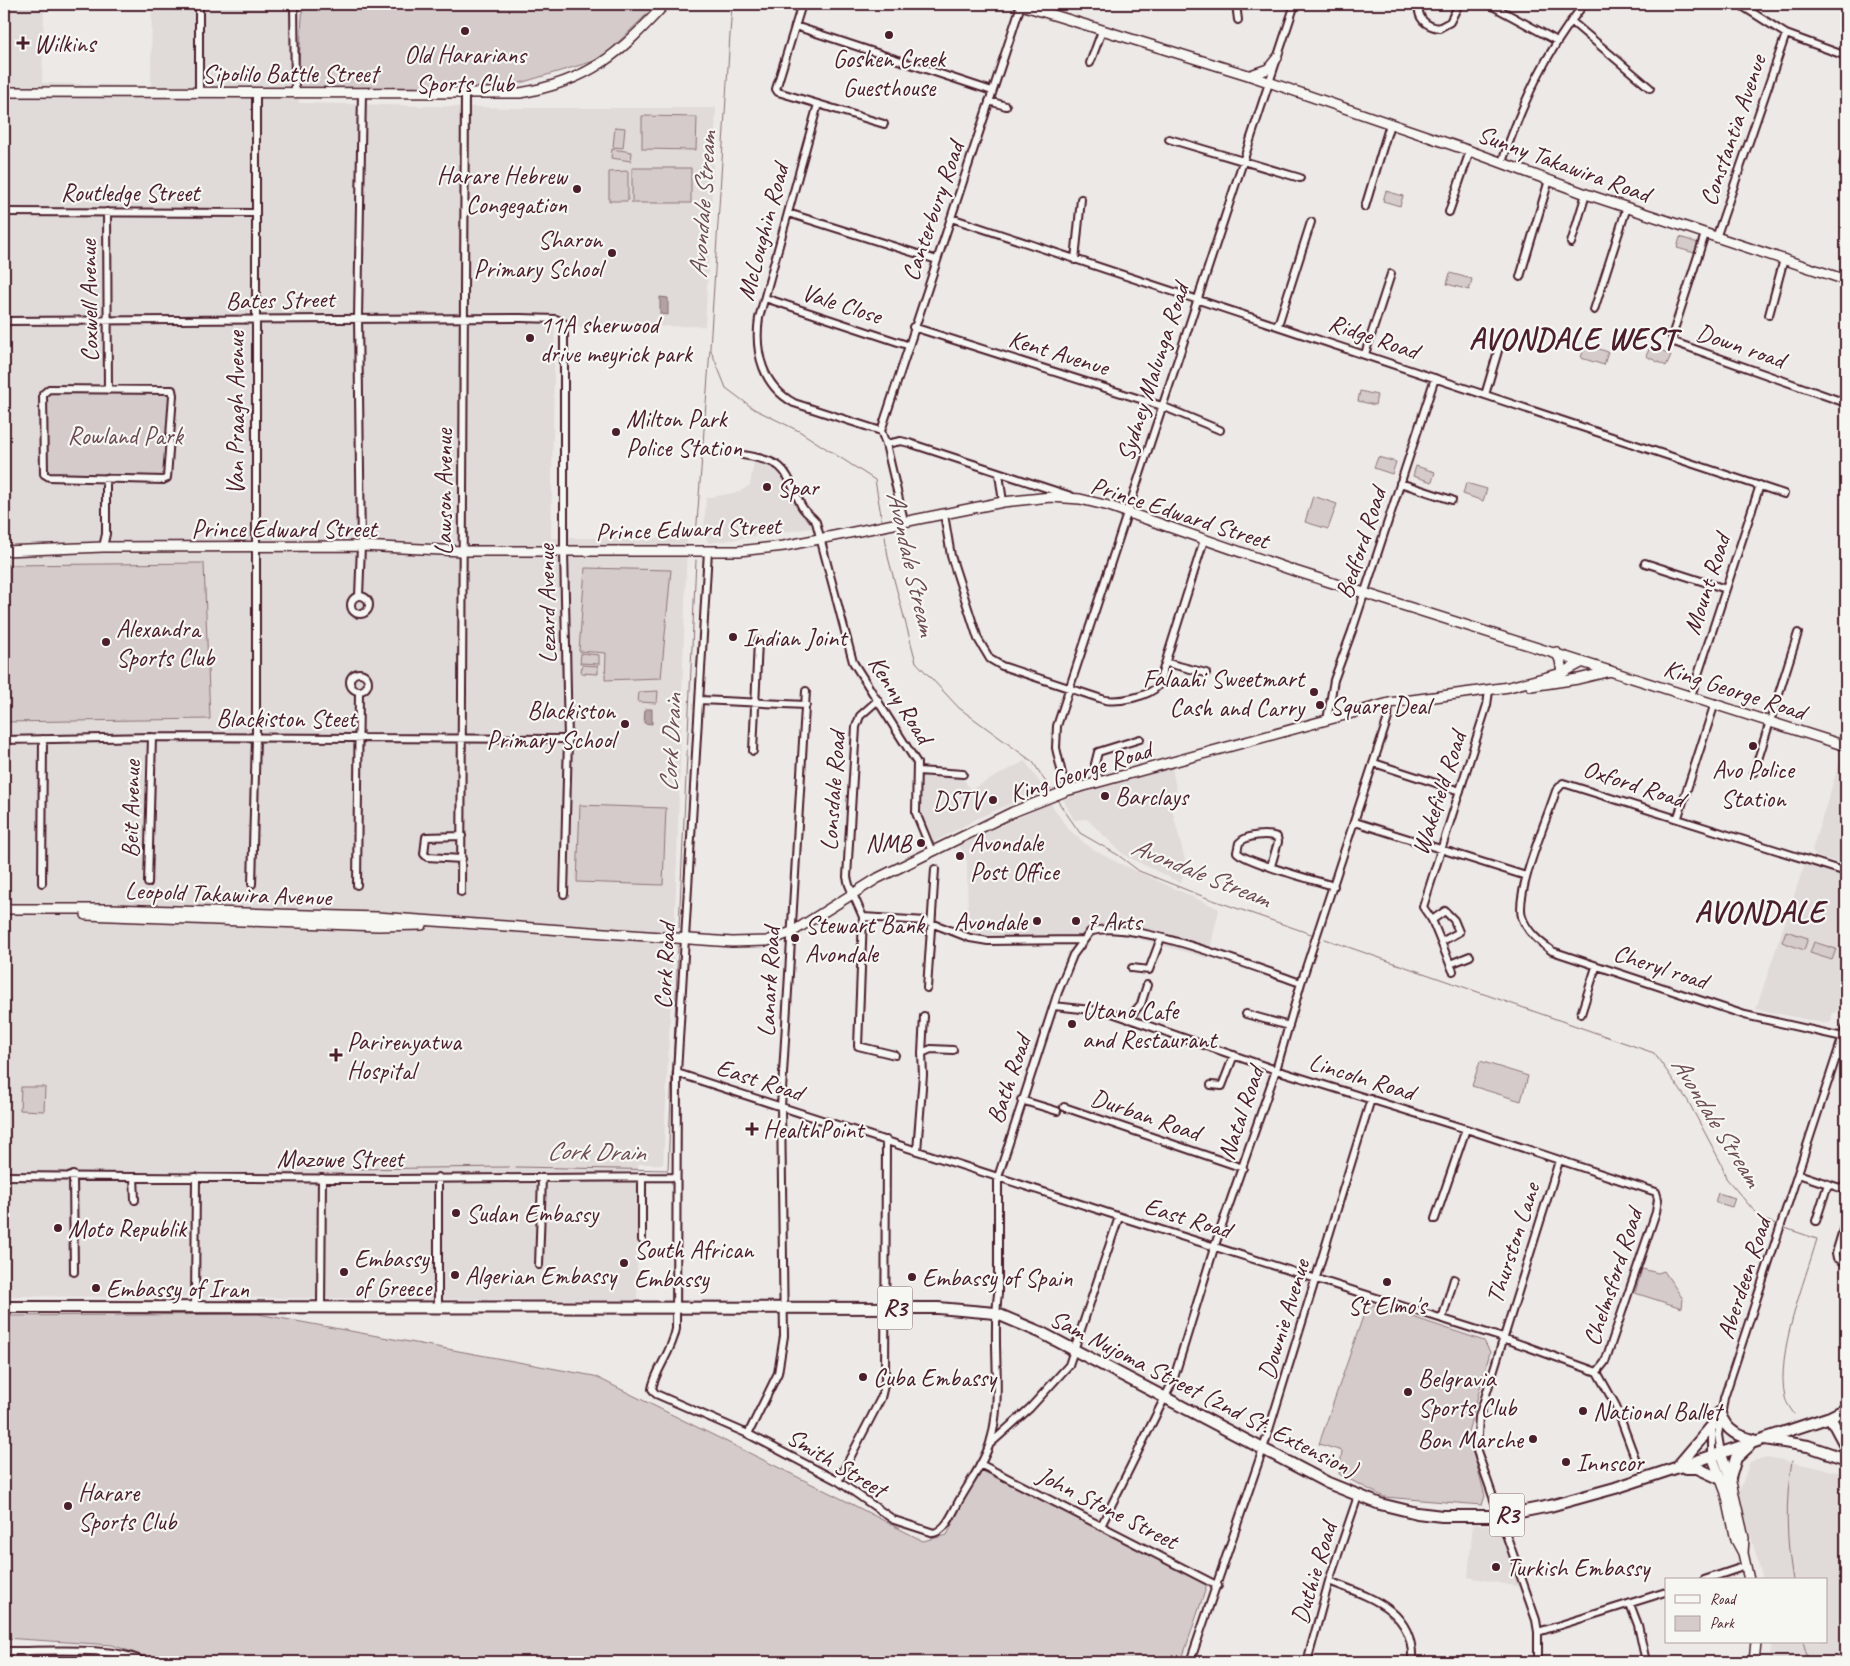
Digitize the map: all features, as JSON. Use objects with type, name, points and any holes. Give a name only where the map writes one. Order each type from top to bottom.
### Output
[{"type":"highway","name":"Sam Nujoma Street (2nd St. Extension)","points":[[4,1307],[955,1308],[995,1313],[1040,1332],[1263,1450],[1358,1496],[1380,1504],[1417,1513],[1462,1517],[1500,1516],[1550,1506],[1615,1488],[1830,1417],[1846,1409]]},
{"type":"highway","points":[[1720,1414],[1725,1426],[1733,1433],[1760,1440],[1808,1446],[1846,1459]]},
{"type":"highway","name":"Sam Nujoma Street (2nd St. Extension)","points":[[1830,1417],[1839,1418],[1846,1415]]},
{"type":"highway","points":[[1830,1417],[1846,1448]]},
{"type":"highway","points":[[1676,1468],[1712,1426]]},
{"type":"highway","points":[[1676,1468],[1697,1468],[1725,1478],[1740,1453],[1760,1440]]},
{"type":"main road","name":"Sipolilo Battle Street","points":[[4,92],[520,93],[575,78],[615,55],[666,4]]},
{"type":"main road","name":"Sunny Takawira Road","points":[[1019,4],[1269,82],[1502,162],[1586,194],[1846,280]]},
{"type":"main road","points":[[1248,75],[1262,72],[1277,58]]},
{"type":"main road","name":"Prince Edward Street","points":[[4,550],[103,547],[361,546],[462,551],[564,552],[760,549],[821,539],[1003,502],[1051,497],[1080,499],[1126,512],[1204,540],[1611,671]]},
{"type":"main road","points":[[1556,652],[1562,665],[1562,673]]},
{"type":"main road","points":[[1578,679],[1584,662]]},
{"type":"main road","name":"King George Road","points":[[686,939],[746,942],[767,941],[792,932],[852,894],[932,852],[1044,799],[1066,791],[1389,703],[1509,687],[1562,673],[1584,662]]},
{"type":"main road","name":"King George Road","points":[[1509,687],[1578,679],[1611,671],[1846,746]]},
{"type":"main road","name":"Leopold Takawira Avenue","points":[[4,909],[109,909],[376,917],[450,924],[686,939]]},
{"type":"main road","name":"Leopold Takawira Avenue","points":[[4,915],[85,915],[388,926],[450,924]]},
{"type":"main road","points":[[1717,1455],[1745,1544],[1743,1553],[1749,1578]]},
{"type":"main road","points":[[1754,1662],[1756,1644]]},
{"type":"street","points":[[199,4],[199,93]]},
{"type":"street","points":[[294,4],[295,92]]},
{"type":"street","points":[[802,4],[776,89],[778,92],[884,124]]},
{"type":"street","name":"Canterbury Road","points":[[881,431],[907,345],[937,260],[1019,4]]},
{"type":"street","points":[[1236,4],[1238,20]]},
{"type":"street","name":"Sydney Malunga Road","points":[[1066,791],[1057,758],[1055,738],[1057,726],[1126,512],[1296,4]]},
{"type":"street","points":[[1419,4],[1419,16],[1422,20],[1430,26],[1439,28],[1450,22],[1460,4]]},
{"type":"street","points":[[1489,4],[1557,42]]},
{"type":"street","points":[[1502,162],[1522,104],[1557,42],[1584,4]]},
{"type":"street","points":[[1739,4],[1786,34],[1846,56]]},
{"type":"street","points":[[1571,20],[1650,88]]},
{"type":"street","points":[[795,26],[992,91]]},
{"type":"street","points":[[1090,63],[1102,31]]},
{"type":"street","name":"Constantia Avenue","points":[[1716,238],[1786,34]]},
{"type":"street","name":"Van Praagh Avenue","points":[[252,884],[256,738],[256,92]]},
{"type":"street","points":[[359,596],[361,546],[358,318],[362,93]]},
{"type":"street","name":"Lawson Avenue","points":[[461,892],[465,93]]},
{"type":"street","points":[[989,101],[1006,106]]},
{"type":"street","name":"McLoughin Road","points":[[818,104],[759,318],[757,345],[759,359],[775,389],[794,403],[881,431]]},
{"type":"street","points":[[1365,207],[1390,124]]},
{"type":"street","points":[[1169,139],[1300,178]]},
{"type":"street","points":[[1449,212],[1470,151]]},
{"type":"street","points":[[1843,164],[1846,155]]},
{"type":"street","points":[[1520,277],[1549,180]]},
{"type":"street","points":[[1571,243],[1586,194]]},
{"type":"street","points":[[1075,260],[1081,199]]},
{"type":"street","points":[[1594,310],[1627,207]]},
{"type":"street","name":"Routledge Street","points":[[4,212],[256,213]]},
{"type":"street","name":"Coxwell Avenue","points":[[107,212],[108,390]]},
{"type":"street","points":[[788,213],[937,260]]},
{"type":"street","name":"Ridge Road","points":[[950,218],[1784,494]]},
{"type":"street","points":[[1278,325],[1311,222]]},
{"type":"street","name":"Down road","points":[[1705,234],[1672,336],[1674,342],[1846,402]]},
{"type":"street","points":[[1768,315],[1784,259]]},
{"type":"street","points":[[1365,354],[1391,274]]},
{"type":"street","name":"Vale Close","points":[[765,298],[907,345]]},
{"type":"street","name":"Bates Street","points":[[4,320],[556,319]]},
{"type":"street","name":"Lezard Avenue","points":[[556,319],[564,323],[566,328],[564,552],[568,738],[564,894]]},
{"type":"street","name":"Kent Avenue","points":[[913,327],[1162,406],[1220,430]]},
{"type":"street","points":[[1485,395],[1503,334]]},
{"type":"street","name":"Bedford Road","points":[[1327,720],[1334,680],[1435,378]]},
{"type":"street","points":[[49,389],[108,390],[172,390],[167,478],[163,480],[49,477],[44,474],[43,394],[49,389]]},
{"type":"street","points":[[881,431],[886,444],[904,521]]},
{"type":"street","points":[[886,444],[895,442],[909,443],[1080,499]]},
{"type":"street","name":"Kenny Road","points":[[743,455],[768,459],[782,468],[792,482],[802,508],[816,522],[853,662],[915,757],[918,771],[916,813],[932,852]]},
{"type":"street","points":[[999,474],[1003,502]]},
{"type":"street","points":[[103,547],[106,534],[106,478]]},
{"type":"street","points":[[1400,482],[1452,500]]},
{"type":"street","name":"Mount Road","points":[[1691,696],[1760,486]]},
{"type":"street","points":[[944,514],[956,575],[985,653],[990,659],[1002,666],[1069,689],[1112,701],[1148,693],[1158,686],[1167,663],[1204,540]]},
{"type":"street","name":"Cork Road","points":[[655,1380],[666,1360],[675,1337],[677,1307],[675,1177],[677,1073],[708,551]]},
{"type":"street","points":[[1645,563],[1726,588]]},
{"type":"street","points":[[1754,772],[1798,633]]},
{"type":"street","points":[[753,751],[758,641]]},
{"type":"street","points":[[1167,663],[1206,673]]},
{"type":"street","points":[[357,885],[359,691]]},
{"type":"street","name":"Lanark Road","points":[[748,1434],[778,1373],[784,1336],[781,1107],[806,691]]},
{"type":"street","name":"Wakefield Road","points":[[1432,920],[1423,907],[1487,705],[1488,691]]},
{"type":"street","points":[[700,700],[806,705]]},
{"type":"street","name":"Lonsdale Road","points":[[863,917],[852,894],[847,870],[856,727],[860,716],[878,700]]},
{"type":"street","name":"Natal Road","points":[[1101,1526],[1166,1399],[1276,1070],[1301,983],[1388,718],[1389,703]]},
{"type":"street","points":[[1678,818],[1715,703]]},
{"type":"street","name":"Blackiston Steet","points":[[4,740],[152,737],[568,738]]},
{"type":"street","name":"Beit Avenue","points":[[148,883],[152,737]]},
{"type":"street","points":[[42,882],[43,739]]},
{"type":"street","points":[[1099,782],[1096,764],[1098,752],[1140,739]]},
{"type":"street","points":[[1374,763],[1460,791]]},
{"type":"street","points":[[918,771],[963,774]]},
{"type":"street","name":"Oxford Road","points":[[1526,876],[1556,791],[1562,783],[1846,872]]},
{"type":"street","points":[[1355,822],[1526,876]]},
{"type":"street","points":[[1272,866],[1278,842],[1277,837],[1272,835],[1246,837],[1238,843],[1237,852],[1239,855],[1272,866],[1334,886]]},
{"type":"street","points":[[462,836],[426,838],[423,843],[424,854],[427,858],[462,859]]},
{"type":"street","points":[[927,988],[935,868]]},
{"type":"street","name":"Cheryl road","points":[[1526,876],[1521,902],[1522,915],[1529,930],[1552,951],[1745,1015],[1843,1037]]},
{"type":"street","points":[[1441,942],[1459,932],[1454,920],[1445,911],[1432,920],[1441,942],[1450,964],[1453,971]]},
{"type":"street","points":[[896,1055],[858,1046],[863,917],[932,923],[982,941],[1083,940],[1090,932],[1108,928],[1162,938],[1301,983]]},
{"type":"street","points":[[1132,968],[1149,970],[1162,938]]},
{"type":"street","name":"Bath Road","points":[[980,1464],[990,1444],[995,1406],[995,1313],[998,1294],[998,1177],[1021,1100],[1054,1006],[1074,955],[1083,940]]},
{"type":"street","points":[[1450,964],[1470,956]]},
{"type":"street","points":[[1581,1014],[1596,966]]},
{"type":"street","points":[[1128,1019],[1141,1004],[1147,985]]},
{"type":"street","name":"Lincoln Road","points":[[1054,1006],[1085,1008],[1128,1019],[1276,1070],[1466,1129],[1656,1192]]},
{"type":"street","points":[[1246,1014],[1289,1026]]},
{"type":"street","points":[[917,1151],[923,1075],[924,1016]]},
{"type":"street","name":"Aberdeen Road","points":[[1717,1455],[1720,1414],[1724,1398],[1846,1027]]},
{"type":"street","points":[[922,1052],[931,1049],[953,1050]]},
{"type":"street","points":[[1211,1085],[1222,1086],[1234,1056]]},
{"type":"street","points":[[1837,1056],[1846,1059]]},
{"type":"street","name":"East Road","points":[[677,1073],[1119,1217],[1316,1277],[1503,1338],[1597,1372]]},
{"type":"street","name":"Downie Avenue","points":[[1190,1662],[1218,1586],[1263,1450],[1371,1099]]},
{"type":"street","points":[[1021,1100],[1058,1111]]},
{"type":"street","name":"Durban Road","points":[[1064,1107],[1243,1168]]},
{"type":"street","points":[[1435,1219],[1466,1129]]},
{"type":"street","points":[[838,1482],[883,1391],[887,1308],[886,1140]]},
{"type":"street","name":"Thurston Lane","points":[[1538,1662],[1538,1632],[1477,1451],[1477,1437],[1479,1416],[1559,1161]]},
{"type":"street","points":[[1798,1174],[1846,1190]]},
{"type":"street","points":[[73,1175],[74,1272]]},
{"type":"street","name":"Mazowe Street","points":[[4,1176],[322,1178],[675,1177]]},
{"type":"street","points":[[134,1177],[135,1200]]},
{"type":"street","points":[[195,1308],[196,1177]]},
{"type":"street","points":[[438,1177],[438,1307]]},
{"type":"street","points":[[642,1177],[642,1240]]},
{"type":"street","points":[[321,1308],[322,1178]]},
{"type":"street","points":[[539,1265],[542,1178]]},
{"type":"street","points":[[1816,1221],[1828,1184]]},
{"type":"street","name":"Chelmsford Road","points":[[1597,1372],[1605,1362],[1654,1219],[1658,1199],[1656,1192]]},
{"type":"street","points":[[990,1444],[1005,1433],[1069,1365],[1119,1217]]},
{"type":"street","points":[[1846,1220],[1836,1253],[1837,1258],[1846,1263]]},
{"type":"street","points":[[1442,1319],[1454,1279]]},
{"type":"street","points":[[1597,1372],[1615,1404],[1635,1458]]},
{"type":"street","name":"Smith Street","points":[[655,1380],[652,1389],[656,1394],[748,1434],[838,1482],[894,1520],[934,1533],[945,1526],[980,1464]]},
{"type":"street","name":"Aberdeen Road","points":[[1717,1455],[1712,1426],[1724,1398]]},
{"type":"street","name":"John Stone Street","points":[[980,1464],[1218,1586]]},
{"type":"street","name":"Duthie Road","points":[[1307,1662],[1329,1581],[1358,1496]]},
{"type":"street","points":[[1710,1578],[1746,1566]]},
{"type":"street","points":[[1329,1581],[1389,1608],[1404,1622],[1413,1647],[1412,1662]]},
{"type":"street","points":[[1538,1632],[1665,1592]]},
{"type":"street","points":[[1630,1604],[1638,1624],[1646,1662]]},
{"type":"street","points":[[4,1651],[106,1651],[138,1658],[144,1662]]},
{"type":"street","points":[[4,1659],[110,1659],[135,1662]]},
{"type":"shaded area","points":[[4,4],[44,4],[42,83],[151,86],[152,4],[303,4],[297,89],[299,103],[515,108],[716,108],[705,326],[575,327],[555,312],[551,538],[687,538],[676,888],[663,1164],[638,1164],[637,1300],[4,1296]]},
{"type":"shaded area","points":[[660,297],[668,298],[668,315],[660,314]]},
{"type":"shaded area","points":[[755,456],[771,459],[791,483],[818,527],[709,543],[704,535],[706,498],[739,492],[750,485]]},
{"type":"shaded area","points":[[645,709],[652,709],[652,724],[644,723]]},
{"type":"shaded area","points":[[1843,752],[1846,753],[1846,865],[1816,856],[1812,850]]},
{"type":"shaded area","points":[[1025,761],[1044,789],[978,818],[932,843],[919,813],[922,767],[958,769],[970,790]]},
{"type":"shaded area","points":[[1172,768],[1178,798],[1171,806],[1186,864],[1181,883],[1124,855],[1087,819],[1074,820],[1063,799]]},
{"type":"shaded area","points":[[1050,803],[1068,829],[1088,846],[1108,858],[1219,909],[1208,958],[1092,926],[1080,938],[975,935],[968,923],[967,861],[959,845]]},
{"type":"shaded area","points":[[1805,863],[1846,876],[1846,998],[1842,1008],[1832,1014],[1831,1022],[1824,1023],[1756,1009]]},
{"type":"shaded area","points":[[1767,1457],[1846,1474],[1846,1662],[1769,1662],[1772,1644],[1828,1644],[1828,1578],[1762,1578],[1739,1493],[1750,1462]]},
{"type":"shaded area","points":[[1473,1524],[1491,1525],[1504,1535],[1521,1587],[1468,1577]]},
{"type":"green space","name":"Old Hararians Sports Club","points":[[303,4],[657,4],[601,59],[503,88],[297,89]]},
{"type":"green space","points":[[642,116],[697,117],[696,150],[642,149]]},
{"type":"green space","points":[[615,127],[625,128],[623,148],[613,147]]},
{"type":"green space","points":[[612,149],[632,152],[631,161],[611,158]]},
{"type":"green space","points":[[632,168],[691,168],[691,203],[632,203]]},
{"type":"green space","points":[[628,171],[628,201],[609,201],[609,172]]},
{"type":"green space","points":[[1386,191],[1403,196],[1400,206],[1383,201]]},
{"type":"green space","points":[[1680,237],[1698,243],[1695,253],[1677,248]]},
{"type":"green space","points":[[1450,273],[1472,279],[1469,290],[1447,284]]},
{"type":"green space","points":[[1585,344],[1608,352],[1604,365],[1581,358]]},
{"type":"green space","points":[[1651,345],[1671,355],[1666,366],[1646,356]]},
{"type":"green space","name":"Rowland Park","points":[[172,390],[168,481],[44,476],[43,391]]},
{"type":"green space","points":[[1360,391],[1377,395],[1375,405],[1358,401]]},
{"type":"green space","points":[[1378,457],[1396,462],[1392,474],[1374,468]]},
{"type":"green space","points":[[1416,466],[1435,472],[1432,482],[1413,476]]},
{"type":"green space","points":[[1466,483],[1487,489],[1483,501],[1463,494]]},
{"type":"green space","points":[[1313,496],[1337,504],[1328,529],[1305,522]]},
{"type":"green space","name":"Alexandra Sports Club","points":[[204,563],[210,719],[4,722],[4,565]]},
{"type":"green space","points":[[585,568],[671,570],[661,678],[605,680],[606,653],[579,651]]},
{"type":"green space","points":[[581,653],[599,655],[599,664],[580,663]]},
{"type":"green space","points":[[582,665],[598,666],[598,674],[581,673]]},
{"type":"green space","points":[[658,691],[657,703],[638,702],[639,692]]},
{"type":"green space","points":[[580,805],[666,808],[663,885],[577,882]]},
{"type":"green space","points":[[1786,931],[1808,938],[1804,950],[1782,942]]},
{"type":"green space","points":[[1814,942],[1836,949],[1832,960],[1810,953]]},
{"type":"green space","points":[[1480,1061],[1528,1076],[1521,1101],[1472,1086]]},
{"type":"green space","points":[[21,1087],[45,1087],[44,1111],[20,1110]]},
{"type":"green space","points":[[1718,1193],[1735,1198],[1732,1207],[1715,1202]]},
{"type":"green space","points":[[1642,1269],[1658,1273],[1664,1271],[1683,1299],[1682,1308],[1635,1293]]},
{"type":"green space","name":"Belgravia Sports Club","points":[[1367,1305],[1377,1305],[1484,1341],[1490,1352],[1468,1432],[1485,1496],[1482,1505],[1384,1497],[1339,1474],[1342,1451],[1319,1444]]},
{"type":"green space","points":[[258,1314],[594,1376],[923,1541],[947,1535],[979,1469],[1208,1582],[1181,1662],[161,1662],[112,1645],[4,1638],[4,1316]]},
{"type":"waterway","name":"Avondale Stream","points":[[732,4],[710,348],[726,388],[754,409],[799,431],[875,480],[882,521]]},
{"type":"waterway","name":"Cork Drain","points":[[696,536],[710,350]]},
{"type":"waterway","name":"Avondale Stream","points":[[884,530],[888,557],[916,662],[959,708],[1033,762],[1052,792]]},
{"type":"waterway","name":"Cork Drain","points":[[679,928],[696,560]]},
{"type":"waterway","name":"Avondale Stream","points":[[1057,800],[1080,833],[1118,855],[1139,871],[1207,898],[1314,935]]},
{"type":"waterway","name":"Avondale Stream","points":[[1325,939],[1654,1053],[1688,1101],[1721,1163],[1726,1178],[1761,1219],[1779,1225]]},
{"type":"waterway","name":"Cork Drain","points":[[673,1069],[678,946]]},
{"type":"waterway","name":"Cork Drain","points":[[516,1167],[668,1170],[672,1072]]},
{"type":"waterway","name":"Cork Drain","points":[[350,1169],[509,1167]]},
{"type":"waterway","name":"Avondale Stream","points":[[1782,1227],[1817,1239],[1799,1296],[1784,1360],[1783,1380],[1785,1397],[1787,1404],[1794,1414]]},
{"type":"waterway","name":"Avondale Stream","points":[[1792,1461],[1787,1520],[1793,1578]]},
{"type":"waterway","name":"Avondale Stream","points":[[1804,1644],[1809,1662]]},
{"type":"place","name":"Old Hararians Sports Club","points":[[465,31]]},
{"type":"place","name":"Goshen Creek Guesthouse","points":[[889,35]]},
{"type":"place","name":"Wilkins","points":[[23,43]]},
{"type":"place","name":"Harare Hebrew Congegation","points":[[577,189]]},
{"type":"place","name":"Sharon Primary School","points":[[612,253]]},
{"type":"place","name":"11A sherwood drive meyrick park","points":[[530,338]]},
{"type":"place","name":"Milton Park Police Station","points":[[616,432]]},
{"type":"place","name":"Spar","points":[[767,487]]},
{"type":"place","name":"Indian Joint","points":[[733,637]]},
{"type":"place","name":"Alexandra Sports Club","points":[[106,642]]},
{"type":"place","name":"Falaahi Sweetmart Cash and Carry","points":[[1314,692]]},
{"type":"place","name":"Square Deal","points":[[1320,705]]},
{"type":"place","name":"Blackiston Primary School","points":[[625,724]]},
{"type":"place","name":"Avo Police Station","points":[[1753,746]]},
{"type":"place","name":"Barclays","points":[[1105,796]]},
{"type":"place","name":"DSTV","points":[[993,800]]},
{"type":"place","name":"NMB","points":[[921,843]]},
{"type":"place","name":"Avondale Post Office","points":[[960,856]]},
{"type":"place","name":"Avondale","points":[[1037,921]]},
{"type":"place","name":"7 Arts","points":[[1076,921]]},
{"type":"place","name":"Stewart Bank Avondale","points":[[795,938]]},
{"type":"place","name":"Utano Cafe and Restaurant","points":[[1072,1024]]},
{"type":"place","name":"Parirenyatwa Hospital","points":[[336,1055]]},
{"type":"place","name":"HealthPoint","points":[[752,1129]]},
{"type":"place","name":"Sudan Embassy","points":[[456,1213]]},
{"type":"place","name":"Moto Republik","points":[[58,1228]]},
{"type":"place","name":"South African Embassy","points":[[624,1263]]},
{"type":"place","name":"Embassy of Greece","points":[[344,1272]]},
{"type":"place","name":"Algerian Embassy","points":[[455,1275]]},
{"type":"place","name":"Embassy of Spain","points":[[912,1277]]},
{"type":"place","name":"St Elmo's","points":[[1387,1282]]},
{"type":"place","name":"Embassy of Iran","points":[[96,1288]]},
{"type":"place","name":"Cuba Embassy","points":[[863,1377]]},
{"type":"place","name":"Belgravia Sports Club","points":[[1408,1392]]},
{"type":"place","name":"National Ballet","points":[[1583,1411]]},
{"type":"place","name":"Bon Marche","points":[[1533,1439]]},
{"type":"place","name":"Innscor","points":[[1566,1462]]},
{"type":"place","name":"Harare Sports Club","points":[[68,1506]]},
{"type":"place","name":"Turkish Embassy","points":[[1496,1567]]},
{"type":"district","name":"AVONDALE WEST","points":[[1573,339]]},
{"type":"district","name":"AVONDALE","points":[[1760,912]]}]
